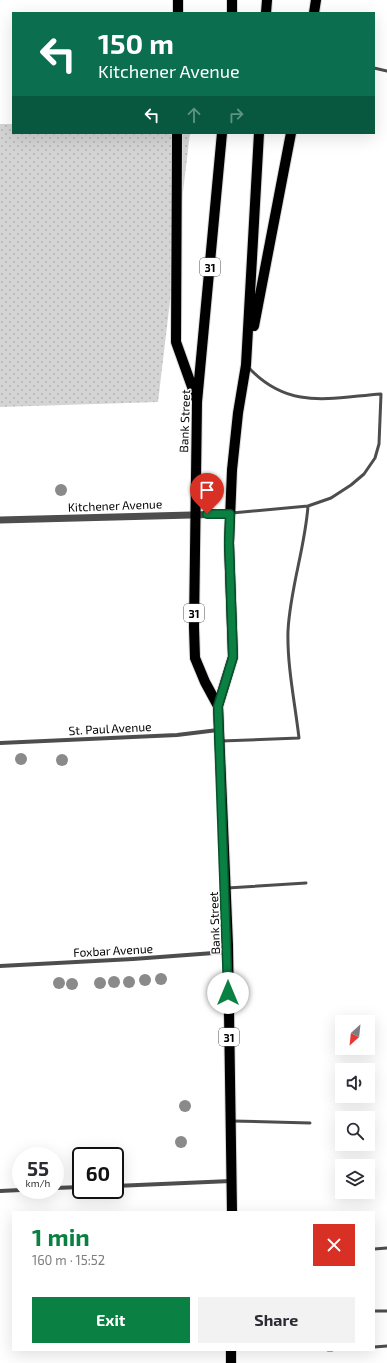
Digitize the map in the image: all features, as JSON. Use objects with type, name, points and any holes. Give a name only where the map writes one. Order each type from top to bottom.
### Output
[{"type":"main road","points":[[178,0],[178,12]]},
{"type":"main road","points":[[232,0],[232,12]]},
{"type":"main road","points":[[266,12],[267,0]]},
{"type":"main road","points":[[314,12],[316,0]]},
{"type":"main road","points":[[177,134],[176,342],[197,402]]},
{"type":"main road","name":"Bank Street","points":[[218,706],[204,682],[195,658],[195,514],[197,402],[222,134]]},
{"type":"main road","name":"Bank Street","points":[[232,1211],[228,952],[221,741],[218,706],[233,657],[229,543],[230,514],[235,442],[246,365],[259,134]]},
{"type":"main road","points":[[246,365],[291,134]]},
{"type":"main road","points":[[232,1351],[232,1363]]},
{"type":"street","name":"Kitchener Avenue","points":[[0,520],[230,514]]},
{"type":"street","name":"St. Paul Avenue","points":[[0,743],[177,735],[220,730]]},
{"type":"street","name":"Foxbar Avenue","points":[[0,966],[228,952]]},
{"type":"street","points":[[124,1186],[232,1181]]},
{"type":"street","points":[[0,1191],[12,1190]]},
{"type":"lane","points":[[375,68],[387,71]]},
{"type":"lane","points":[[246,365],[260,380],[279,392],[294,397],[311,399],[387,393]]},
{"type":"lane","points":[[230,514],[308,506],[331,498],[351,485],[372,465],[379,444],[381,394]]},
{"type":"lane","points":[[221,741],[300,738],[290,661],[288,631],[307,527],[308,506]]},
{"type":"lane","points":[[226,888],[306,883]]},
{"type":"lane","points":[[230,1121],[310,1123]]},
{"type":"lane","points":[[375,1249],[387,1248]]},
{"type":"lane","points":[[375,1311],[387,1310]]},
{"type":"lane","points":[[375,1347],[387,1346]]},
{"type":"shaded area","points":[[0,124],[12,124],[12,134],[190,134],[158,402],[0,407]]},
{"type":"route","points":[[207,514],[230,514],[229,543],[233,657],[228,678],[218,706],[228,945],[228,993]]}]
